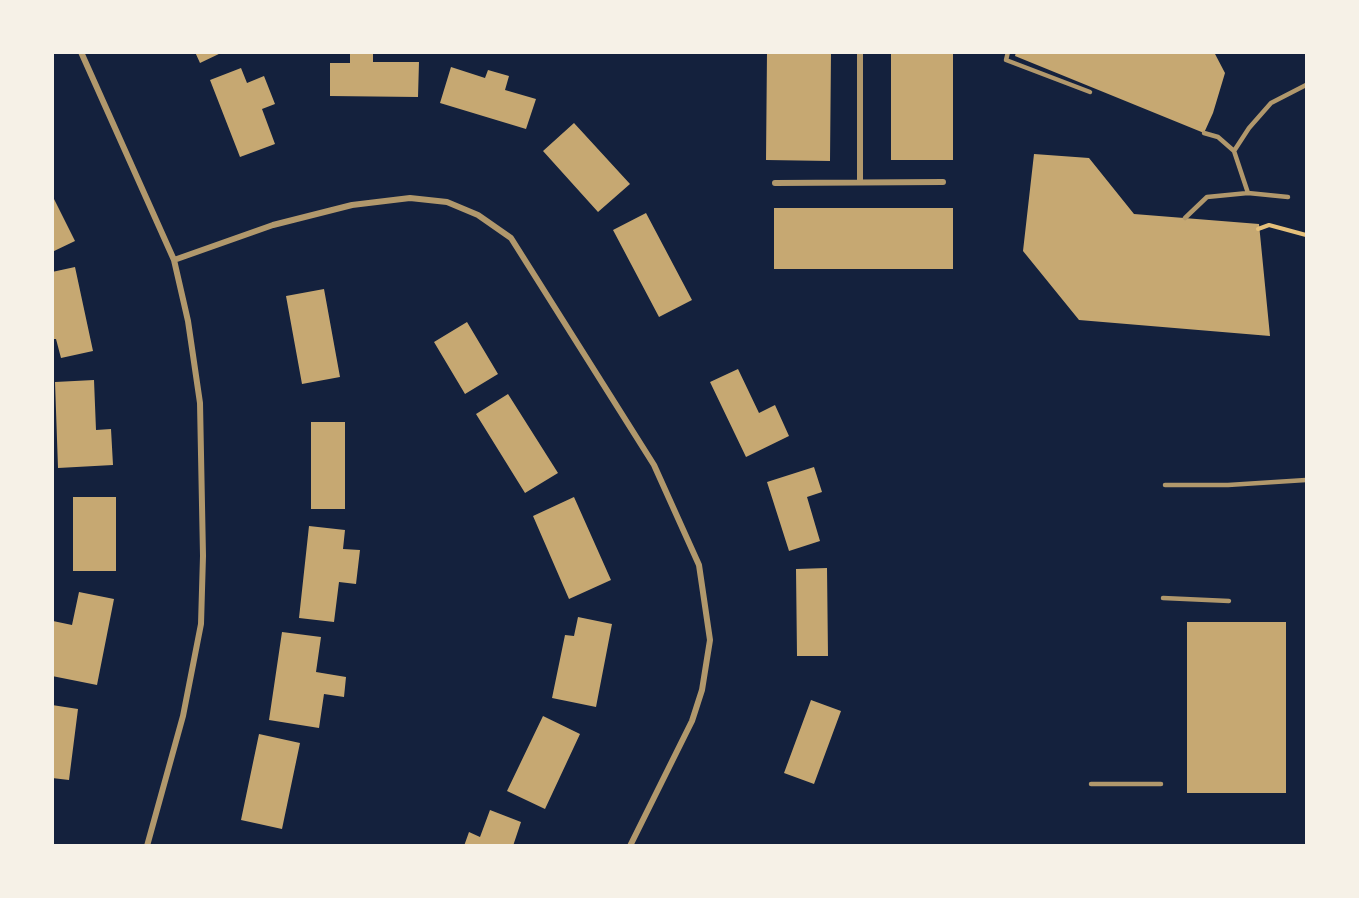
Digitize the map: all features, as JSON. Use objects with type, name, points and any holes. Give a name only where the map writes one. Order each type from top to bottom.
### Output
[{"type":"street","points":[[81,52],[174,260],[188,321],[200,403],[203,556],[201,624],[183,716],[147,846]]},
{"type":"street","points":[[860,52],[860,181]]},
{"type":"street","points":[[775,183],[943,182]]},
{"type":"street","points":[[174,260],[273,225],[352,205],[410,198],[447,202],[478,215],[511,238],[654,465],[699,565],[710,640],[702,690],[692,721],[630,846]]},
{"type":"lane","points":[[1008,52],[1006,60],[1090,92]]},
{"type":"lane","points":[[1234,151],[1249,128],[1271,103],[1306,85]]},
{"type":"lane","points":[[1204,133],[1218,137],[1234,151],[1248,193]]},
{"type":"lane","points":[[1185,218],[1207,196],[1248,193],[1288,196]]},
{"type":"lane","points":[[1164,485],[1228,485],[1306,480]]},
{"type":"lane","points":[[1163,598],[1229,601]]},
{"type":"lane","points":[[1091,784],[1161,784]]},
{"type":"path","points":[[1258,229],[1269,225],[1306,235]]},
{"type":"building","points":[[195,52],[223,52],[200,63]]},
{"type":"building","points":[[350,52],[373,52],[373,62],[419,62],[418,97],[330,96],[330,63],[350,63]]},
{"type":"building","points":[[767,52],[831,52],[830,161],[766,160]]},
{"type":"building","points":[[891,52],[953,52],[953,160],[891,160]]},
{"type":"building","points":[[1016,52],[1214,52],[1225,73],[1213,113],[1204,133],[1015,56]]},
{"type":"building","points":[[451,67],[485,78],[488,70],[509,76],[505,90],[536,99],[526,129],[440,103]]},
{"type":"building","points":[[241,68],[247,83],[264,76],[275,104],[262,109],[275,144],[240,157],[210,80]]},
{"type":"building","points":[[574,123],[630,184],[598,212],[543,151]]},
{"type":"building","points":[[1034,154],[1089,158],[1134,214],[1259,224],[1270,336],[1079,320],[1023,251]]},
{"type":"building","points":[[52,195],[75,241],[52,252]]},
{"type":"building","points":[[774,208],[953,208],[953,269],[774,269]]},
{"type":"building","points":[[646,213],[692,300],[659,317],[613,230]]},
{"type":"building","points":[[75,267],[93,351],[61,358],[56,339],[52,339],[52,272]]},
{"type":"building","points":[[324,289],[340,377],[302,384],[286,296]]},
{"type":"building","points":[[467,322],[498,374],[465,394],[434,342]]},
{"type":"building","points":[[738,369],[759,413],[775,405],[789,436],[746,457],[710,382]]},
{"type":"building","points":[[94,380],[96,430],[111,429],[113,465],[58,468],[55,382]]},
{"type":"building","points":[[508,394],[558,473],[525,493],[476,414]]},
{"type":"building","points":[[311,422],[345,422],[345,509],[311,509]]},
{"type":"building","points":[[814,467],[822,492],[807,497],[820,541],[789,551],[767,482]]},
{"type":"building","points":[[73,497],[116,497],[116,571],[73,571]]},
{"type":"building","points":[[574,497],[611,580],[569,599],[533,516]]},
{"type":"building","points":[[309,526],[345,530],[343,549],[360,550],[356,584],[339,582],[334,622],[299,618]]},
{"type":"building","points":[[827,568],[828,656],[797,656],[796,569]]},
{"type":"building","points":[[79,592],[114,599],[97,685],[52,676],[53,621],[72,625]]},
{"type":"building","points":[[578,617],[612,624],[596,707],[552,698],[565,635],[574,636]]},
{"type":"building","points":[[1187,622],[1286,622],[1286,793],[1187,793]]},
{"type":"building","points":[[282,632],[321,637],[316,672],[346,677],[344,697],[324,694],[319,728],[269,720]]},
{"type":"building","points":[[811,700],[841,711],[814,784],[784,773]]},
{"type":"building","points":[[52,705],[78,709],[69,780],[52,778]]},
{"type":"building","points":[[543,716],[580,734],[545,809],[507,791]]},
{"type":"building","points":[[259,734],[300,743],[282,829],[241,820]]},
{"type":"building","points":[[490,810],[521,822],[513,846],[464,846],[469,832],[480,837]]}]
